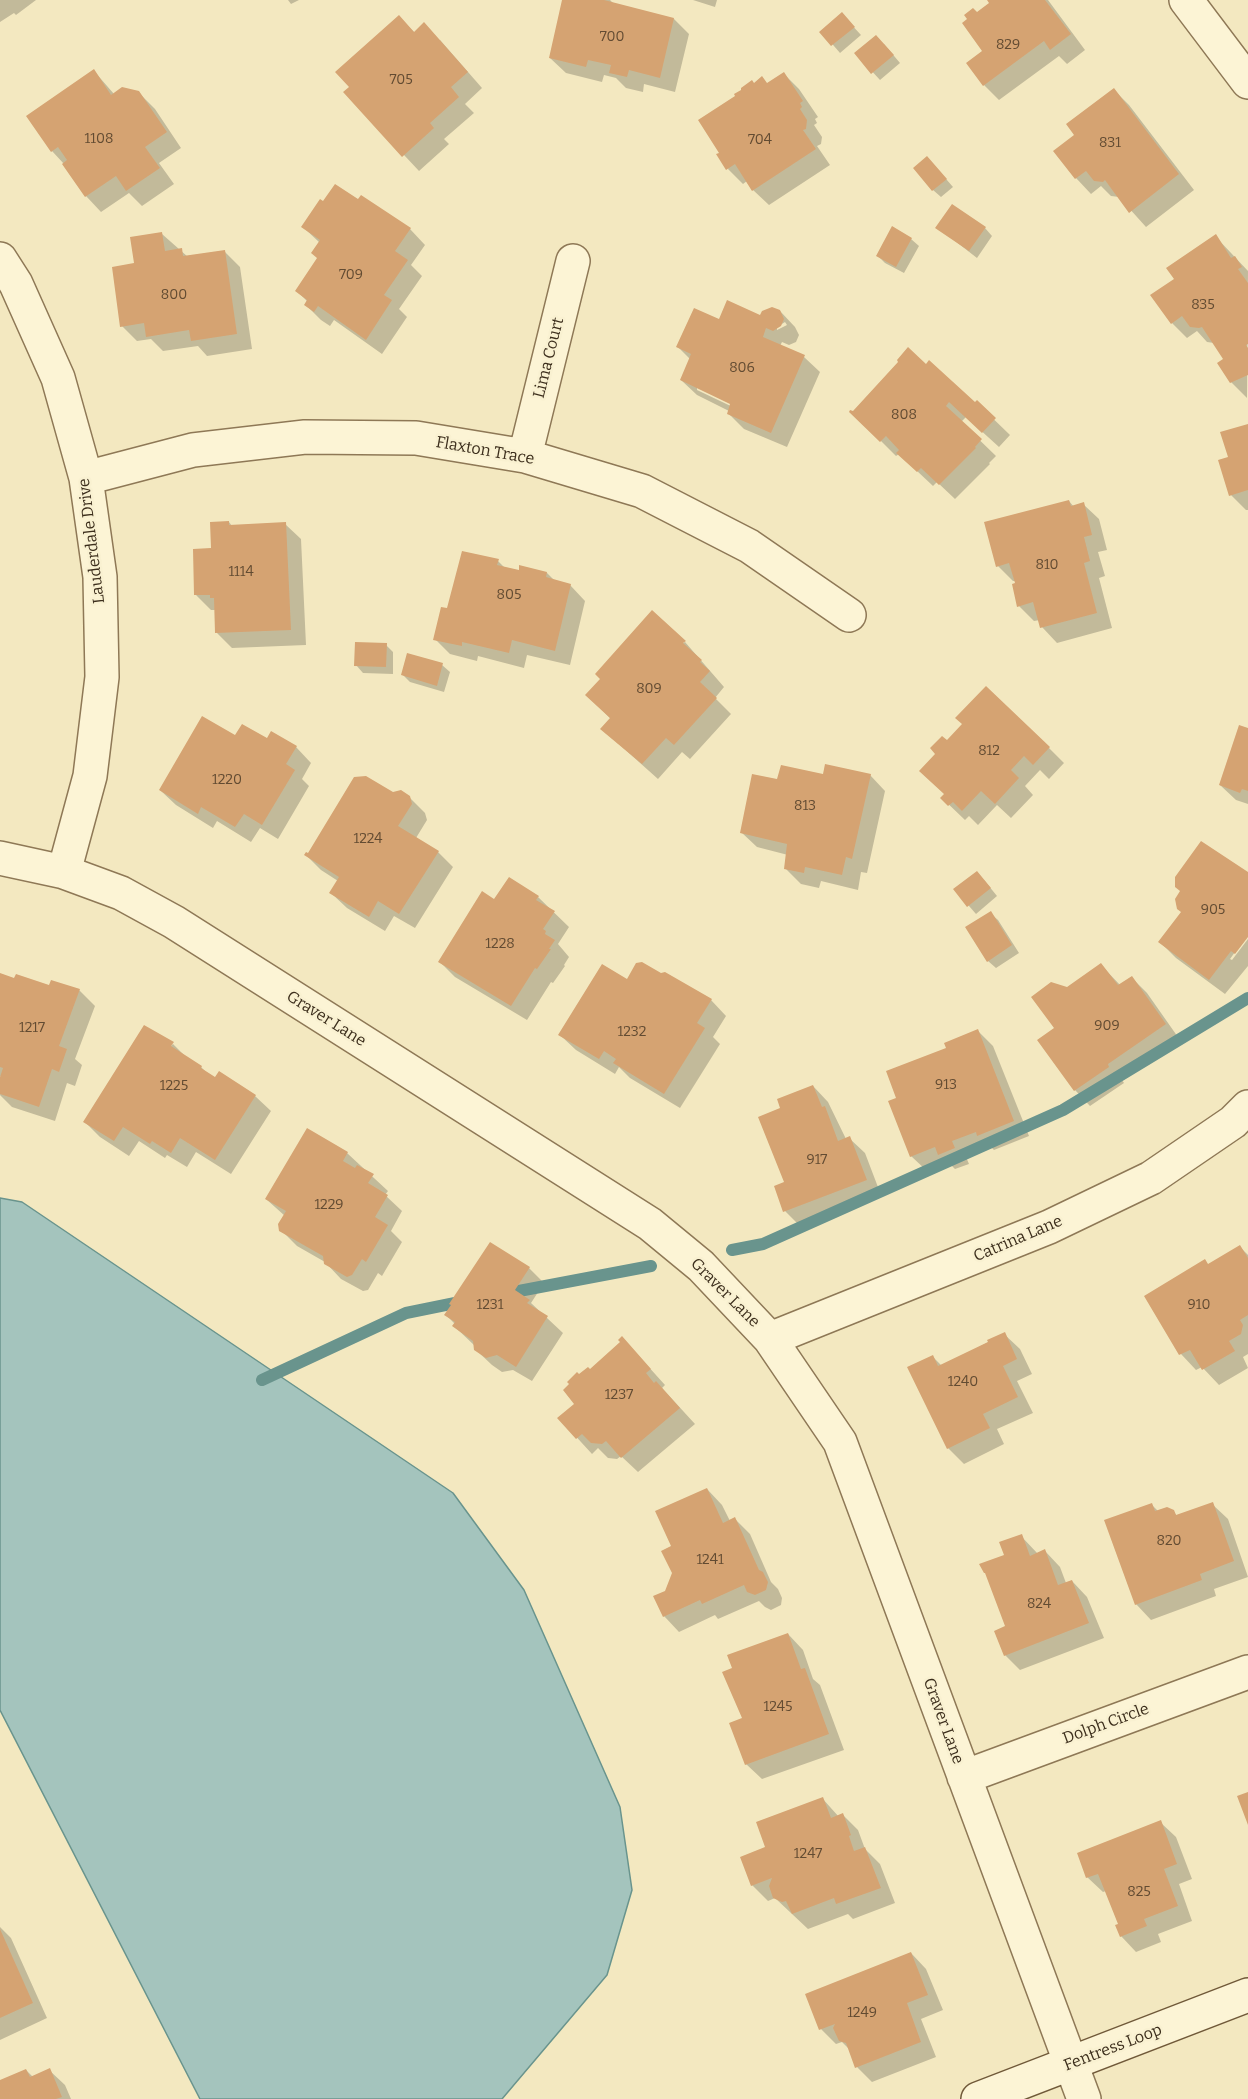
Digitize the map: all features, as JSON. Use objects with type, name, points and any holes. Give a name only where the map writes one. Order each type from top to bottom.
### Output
[{"type":"street","points":[[1186,0],[1248,82]]},
{"type":"street","name":"Lauderdale Drive","points":[[0,259],[16,284],[58,378],[86,478],[100,577],[102,677],[90,776],[64,872]]},
{"type":"street","name":"Lima Court","points":[[525,456],[573,261]]},
{"type":"street","name":"Flaxton Trace","points":[[86,478],[193,450],[305,437],[416,438],[525,456],[642,491],[749,546],[849,615]]},
{"type":"street","name":"Graver Lane","points":[[0,858],[64,872],[122,894],[174,922],[650,1224],[701,1266],[770,1339],[840,1442],[1084,2099]]},
{"type":"street","name":"Catrina Lane","points":[[770,1339],[1049,1227],[1140,1183],[1233,1122],[1248,1107]]},
{"type":"street","name":"Dolph Circle","points":[[964,1777],[1248,1672]]},
{"type":"street","name":"Fentress Loop","points":[[978,2099],[1248,1995]]},
{"type":"water","points":[[0,1198],[22,1202],[453,1493],[524,1590],[620,1807],[632,1890],[607,1975],[502,2099],[200,2099],[0,1710]]},
{"type":"building","points":[[562,0],[604,0],[674,18],[660,78],[629,70],[627,77],[609,73],[611,65],[588,60],[586,67],[549,58]]},
{"type":"building","points":[[987,0],[1045,0],[1071,34],[1050,50],[1044,41],[983,86],[966,63],[982,51],[962,23],[967,19],[964,15],[973,8],[977,12],[989,3]]},
{"type":"building","points":[[842,12],[855,27],[831,46],[819,32]]},
{"type":"building","points":[[399,15],[414,32],[424,22],[468,72],[451,87],[459,97],[430,123],[434,128],[402,157],[343,92],[349,87],[335,72]]},
{"type":"building","points":[[876,35],[894,55],[871,74],[854,53]]},
{"type":"building","points":[[94,69],[111,95],[122,87],[139,91],[167,132],[145,147],[160,168],[126,191],[116,176],[85,197],[62,164],[67,160],[58,147],[51,152],[26,116]]},
{"type":"building","points":[[784,72],[803,101],[800,103],[802,107],[800,109],[807,120],[806,129],[803,130],[816,149],[752,191],[735,164],[726,170],[716,154],[719,153],[698,120],[735,96],[734,94],[752,80],[754,83],[762,76],[767,83]]},
{"type":"building","points":[[1114,88],[1179,174],[1129,213],[1105,180],[1103,182],[1094,181],[1086,171],[1075,179],[1053,151],[1074,135],[1066,124]]},
{"type":"building","points":[[927,156],[947,179],[932,191],[913,168]]},
{"type":"building","points":[[335,184],[358,199],[361,195],[411,228],[395,251],[408,260],[384,295],[392,300],[366,340],[318,306],[314,312],[304,305],[307,300],[295,291],[317,258],[311,253],[320,240],[301,227],[320,199],[323,201]]},
{"type":"building","points":[[952,204],[986,227],[969,251],[935,228]]},
{"type":"building","points":[[892,226],[912,238],[896,267],[876,256]]},
{"type":"building","points":[[162,232],[165,251],[182,248],[183,256],[225,250],[237,334],[191,341],[189,330],[146,337],[144,323],[120,327],[112,267],[134,263],[130,237]]},
{"type":"building","points":[[1216,234],[1231,258],[1235,256],[1242,267],[1238,269],[1248,283],[1248,344],[1246,345],[1248,375],[1230,383],[1217,363],[1223,359],[1202,327],[1190,327],[1182,316],[1171,324],[1150,295],[1174,279],[1166,268]]},
{"type":"building","points":[[727,300],[760,315],[762,311],[772,307],[780,310],[784,319],[781,326],[773,331],[766,328],[763,337],[805,355],[771,433],[727,414],[730,404],[680,380],[691,354],[676,347],[694,308],[719,319]]},
{"type":"building","points":[[908,347],[926,364],[929,360],[996,418],[982,433],[949,402],[946,406],[982,439],[939,485],[921,468],[917,472],[896,453],[899,450],[886,436],[880,442],[849,412],[853,411],[898,362],[897,360]]},
{"type":"building","points":[[1248,424],[1248,490],[1229,496],[1218,460],[1228,457],[1220,432]]},
{"type":"building","points":[[1069,500],[1071,506],[1084,502],[1092,535],[1084,537],[1090,561],[1084,563],[1097,613],[1040,628],[1033,602],[1017,607],[1012,584],[1015,583],[1009,563],[996,567],[984,522]]},
{"type":"building","points":[[229,521],[229,525],[286,522],[291,630],[215,633],[214,598],[210,598],[210,595],[194,595],[193,549],[211,548],[210,522]]},
{"type":"building","points":[[462,551],[499,559],[497,565],[519,570],[519,565],[547,572],[546,577],[571,584],[555,651],[512,640],[509,653],[462,642],[462,646],[433,640],[441,607],[447,608]]},
{"type":"building","points":[[652,610],[686,641],[683,643],[702,660],[700,662],[710,671],[700,682],[717,698],[674,745],[666,738],[642,764],[600,729],[610,718],[585,695],[600,679],[595,674]]},
{"type":"building","points":[[355,642],[387,643],[386,667],[354,666]]},
{"type":"building","points":[[407,653],[443,663],[437,686],[401,675]]},
{"type":"building","points":[[986,686],[1050,747],[1033,765],[1024,756],[1011,770],[1019,778],[995,804],[981,791],[962,811],[953,802],[948,806],[940,798],[944,794],[919,771],[935,754],[930,748],[942,736],[947,740],[962,724],[955,718]]},
{"type":"building","points":[[202,716],[235,735],[242,724],[267,738],[271,731],[297,746],[286,764],[295,770],[262,825],[244,814],[235,827],[201,807],[198,814],[159,790]]},
{"type":"building","points":[[1239,725],[1248,728],[1248,791],[1242,789],[1240,793],[1219,785]]},
{"type":"building","points":[[825,764],[871,774],[852,859],[846,857],[842,875],[805,867],[804,873],[784,869],[787,844],[740,833],[752,774],[777,779],[781,765],[823,774]]},
{"type":"building","points":[[366,776],[393,792],[401,790],[410,796],[412,804],[398,826],[439,851],[399,914],[378,901],[369,917],[329,893],[339,877],[304,855],[308,853],[354,777]]},
{"type":"building","points":[[1201,841],[1248,872],[1248,937],[1235,954],[1231,951],[1209,980],[1158,942],[1181,912],[1177,909],[1175,899],[1180,891],[1175,887],[1175,877]]},
{"type":"building","points":[[977,871],[991,888],[967,907],[953,889]]},
{"type":"building","points":[[509,877],[539,896],[536,900],[555,911],[543,929],[546,931],[545,934],[555,940],[549,949],[551,949],[537,969],[535,968],[511,1006],[438,962],[482,891],[494,899]]},
{"type":"building","points":[[991,911],[1012,945],[987,962],[965,927]]},
{"type":"building","points":[[642,962],[661,973],[665,972],[712,999],[697,1023],[705,1028],[664,1094],[613,1063],[616,1059],[604,1051],[599,1059],[558,1035],[602,964],[627,979],[636,963]]},
{"type":"building","points":[[1101,963],[1118,985],[1132,976],[1166,1024],[1108,1064],[1109,1067],[1074,1091],[1037,1040],[1054,1028],[1031,997],[1051,982],[1067,987]]},
{"type":"building","points":[[0,973],[14,978],[16,974],[49,985],[51,980],[80,989],[59,1046],[67,1049],[59,1072],[52,1069],[39,1107],[0,1094],[0,1077],[3,1068],[0,1067]]},
{"type":"building","points":[[144,1025],[174,1042],[171,1046],[215,1077],[219,1071],[256,1095],[215,1160],[180,1138],[171,1153],[152,1141],[150,1144],[123,1127],[114,1141],[83,1122]]},
{"type":"building","points":[[978,1029],[1014,1121],[977,1136],[976,1132],[952,1141],[955,1148],[938,1155],[935,1147],[910,1157],[888,1101],[896,1098],[886,1071],[946,1048],[944,1043]]},
{"type":"building","points":[[813,1085],[822,1107],[825,1106],[838,1141],[850,1136],[867,1180],[783,1212],[774,1186],[784,1182],[758,1117],[780,1108],[777,1099]]},
{"type":"building","points":[[307,1128],[348,1152],[343,1161],[355,1168],[357,1165],[374,1174],[368,1183],[388,1195],[375,1217],[388,1225],[366,1262],[362,1259],[352,1275],[347,1277],[324,1264],[323,1256],[279,1231],[278,1224],[286,1211],[265,1199]]},
{"type":"building","points":[[490,1242],[530,1267],[515,1290],[530,1300],[527,1303],[548,1316],[516,1367],[497,1355],[486,1358],[474,1350],[473,1341],[452,1326],[455,1322],[444,1315]]},
{"type":"building","points":[[1240,1245],[1248,1258],[1248,1315],[1240,1320],[1243,1325],[1241,1334],[1229,1341],[1235,1351],[1202,1370],[1190,1350],[1179,1355],[1144,1296],[1205,1259],[1208,1264]]},
{"type":"building","points":[[1005,1332],[1017,1359],[1003,1366],[1018,1397],[983,1414],[990,1428],[947,1449],[907,1367],[933,1355],[938,1366]]},
{"type":"building","points":[[622,1336],[651,1369],[646,1373],[654,1383],[656,1381],[680,1408],[621,1458],[606,1441],[602,1444],[591,1443],[582,1434],[576,1439],[557,1418],[574,1404],[563,1390],[569,1384],[567,1382],[577,1372],[579,1374],[588,1367],[590,1369],[620,1342],[618,1340]]},
{"type":"building","points":[[707,1488],[723,1523],[735,1517],[759,1570],[763,1572],[768,1582],[766,1590],[755,1595],[747,1592],[744,1585],[702,1604],[700,1600],[663,1617],[653,1596],[665,1591],[672,1573],[661,1551],[671,1546],[655,1511]]},
{"type":"building","points":[[1213,1502],[1234,1561],[1200,1574],[1202,1580],[1135,1605],[1104,1520],[1152,1503],[1155,1511],[1167,1507],[1174,1510],[1176,1515]]},
{"type":"building","points":[[1022,1534],[1030,1556],[1045,1549],[1058,1585],[1072,1580],[1089,1623],[1004,1656],[994,1631],[1005,1626],[985,1573],[979,1564],[1004,1555],[999,1542]]},
{"type":"building","points":[[788,1633],[801,1669],[805,1668],[829,1734],[745,1765],[729,1723],[742,1718],[722,1672],[732,1668],[727,1655]]},
{"type":"building","points":[[1248,1792],[1248,1825],[1237,1796]]},
{"type":"building","points":[[823,1797],[831,1818],[843,1813],[854,1851],[865,1847],[881,1888],[836,1904],[834,1898],[792,1914],[786,1901],[782,1902],[773,1898],[769,1886],[772,1878],[751,1886],[740,1857],[765,1847],[756,1822]]},
{"type":"building","points":[[1161,1820],[1177,1864],[1164,1869],[1178,1906],[1144,1919],[1147,1926],[1120,1937],[1115,1925],[1118,1924],[1098,1874],[1086,1878],[1077,1853]]},
{"type":"building","points":[[0,1929],[33,2003],[0,2018]]},
{"type":"building","points":[[911,1952],[928,1995],[907,2003],[921,2042],[855,2068],[846,2043],[839,2041],[833,2028],[835,2024],[819,2030],[805,1994]]},
{"type":"building","points":[[50,2068],[62,2097],[56,2099],[0,2099],[0,2080],[26,2069],[30,2077]]},
{"type":"waterway","points":[[732,1250],[763,1244],[1063,1110],[1248,998]]},
{"type":"waterway","points":[[503,1294],[651,1266]]},
{"type":"waterway","points":[[262,1380],[406,1313],[465,1301]]}]
